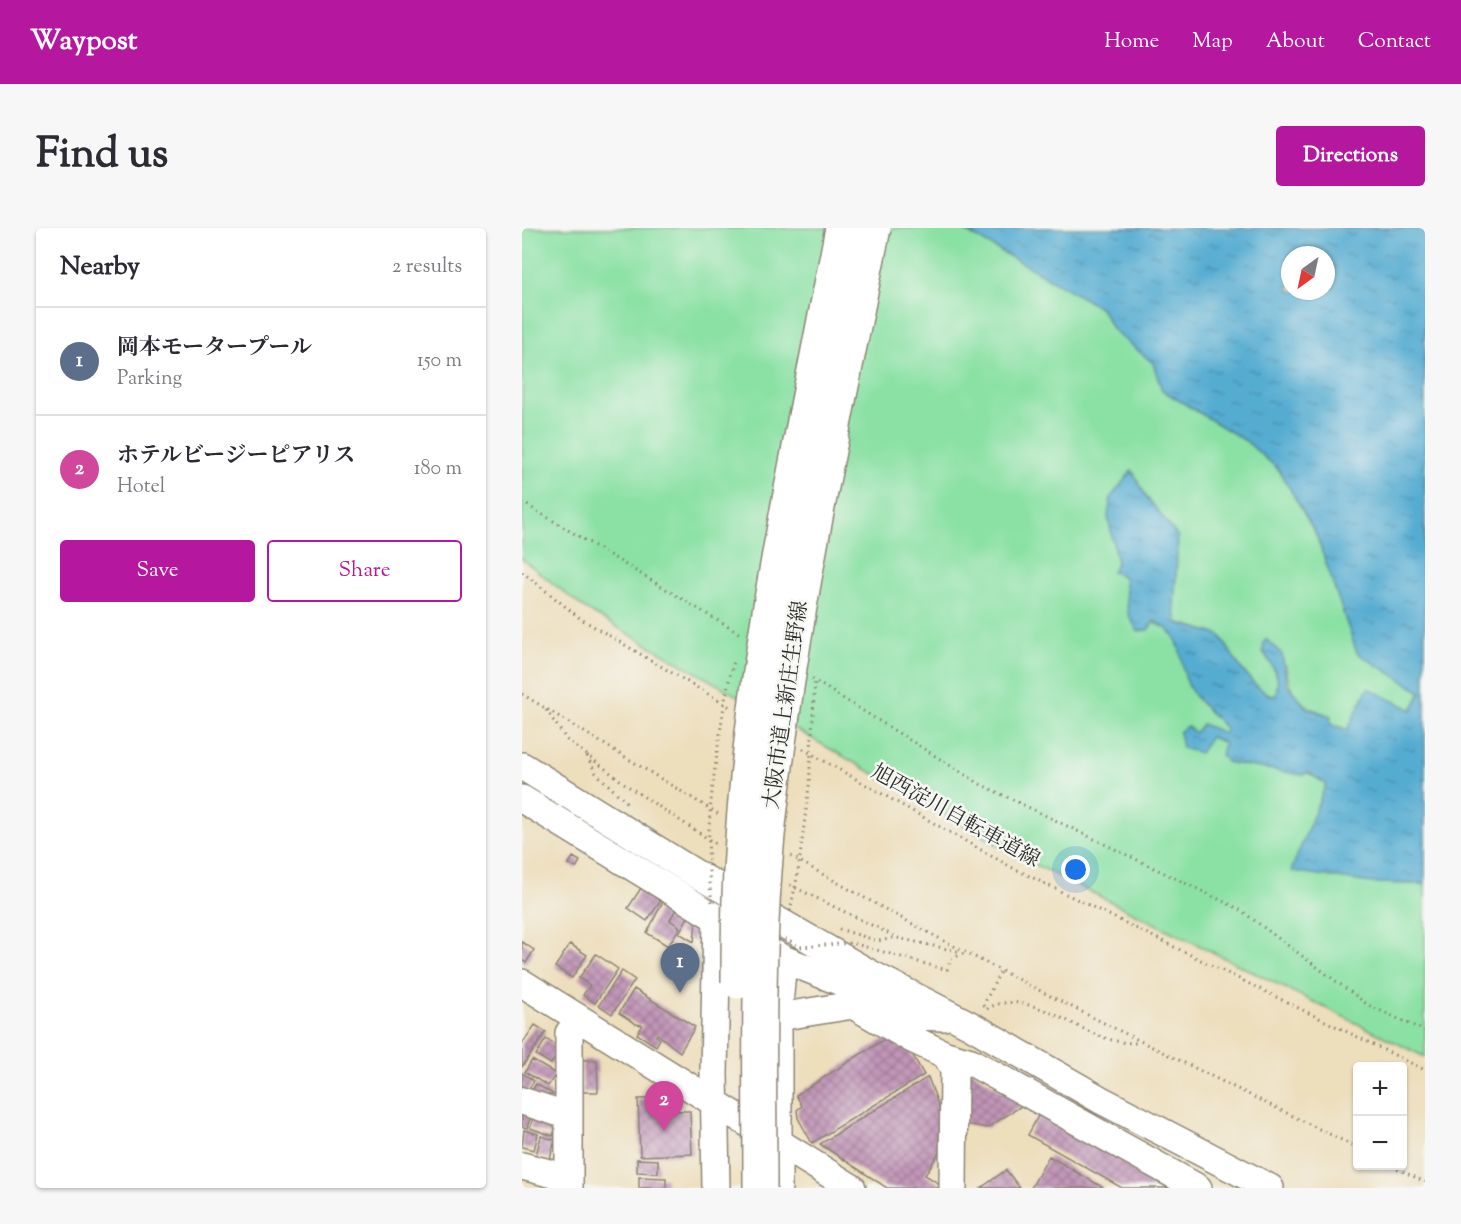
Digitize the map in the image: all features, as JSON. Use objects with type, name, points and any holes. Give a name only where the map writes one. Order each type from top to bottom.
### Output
[{"type":"main road","name":"大阪市道上新庄生野線","points":[[737,1188],[741,855],[749,766],[771,606],[842,228]]},
{"type":"main road","name":"大阪市道上新庄生野線","points":[[760,1188],[760,956],[772,800],[800,611],[874,228]]},
{"type":"street","points":[[522,766],[693,872],[967,1021],[1101,1100],[1227,1179],[1270,1188]]},
{"type":"street","points":[[522,799],[715,913],[910,1016],[967,1021]]},
{"type":"street","points":[[715,913],[716,1188]]},
{"type":"street","points":[[778,1188],[778,1017],[783,948]]},
{"type":"street","points":[[522,983],[852,1188]]},
{"type":"street","points":[[778,1017],[853,1005],[912,1039],[946,1055],[971,1062],[1198,1188]]},
{"type":"street","points":[[522,1166],[569,1183],[569,1032],[580,1019]]},
{"type":"street","points":[[946,1055],[954,1069],[953,1188]]},
{"type":"street","points":[[522,1101],[569,1116]]},
{"type":"path","points":[[522,502],[749,639]]},
{"type":"path","points":[[522,572],[581,619],[734,709]]},
{"type":"path","points":[[715,913],[708,849],[727,682],[736,658]]},
{"type":"path","points":[[809,677],[980,784],[1239,909],[1368,1005],[1425,1031]]},
{"type":"path","points":[[522,694],[728,819]]},
{"type":"path","name":"旭西淀川自転車道線","points":[[795,744],[1011,867],[1425,1070]]},
{"type":"path","points":[[789,916],[798,873],[809,786]]},
{"type":"path","points":[[785,852],[1001,971],[1141,1043],[1353,1146]]},
{"type":"path","points":[[783,948],[852,943],[947,970],[951,959],[967,952]]},
{"type":"path","points":[[967,1021],[1001,971]]},
{"type":"path","points":[[967,1021],[990,1007],[1007,1002],[1036,1007],[1119,1042],[1141,1043]]},
{"type":"path","points":[[1400,1170],[1425,1182]]},
{"type":"green space","points":[[522,228],[960,228],[1101,308],[1113,330],[1153,363],[1162,390],[1246,441],[1279,470],[1316,534],[1357,652],[1421,692],[1412,710],[1368,689],[1348,730],[1330,723],[1331,716],[1299,700],[1290,686],[1286,666],[1262,651],[1273,667],[1277,678],[1275,696],[1258,687],[1250,679],[1220,635],[1177,622],[1174,608],[1178,537],[1146,496],[1132,470],[1108,516],[1117,562],[1124,576],[1128,613],[1170,629],[1180,644],[1188,684],[1194,695],[1226,729],[1224,733],[1179,732],[1211,736],[1224,743],[1226,762],[1303,775],[1307,772],[1326,784],[1371,883],[1425,884],[1425,1057],[1016,855],[585,609],[522,559]]},
{"type":"water","points":[[960,228],[1425,228],[1425,884],[1371,883],[1291,871],[1326,784],[1308,772],[1303,775],[1226,762],[1221,755],[1224,743],[1211,737],[1200,753],[1182,748],[1179,732],[1187,726],[1195,733],[1202,724],[1224,733],[1226,729],[1194,695],[1188,685],[1174,636],[1154,621],[1148,630],[1137,631],[1128,613],[1124,577],[1112,572],[1117,562],[1108,516],[1111,497],[1132,470],[1146,496],[1178,537],[1174,608],[1177,623],[1220,635],[1243,671],[1258,687],[1275,696],[1278,686],[1274,670],[1264,651],[1263,645],[1266,639],[1282,654],[1287,684],[1307,708],[1331,716],[1330,723],[1347,730],[1368,688],[1412,710],[1421,692],[1357,653],[1316,534],[1279,470],[1246,441],[1162,390],[1153,363],[1113,330],[1101,308]]},
{"type":"building","points":[[573,857],[580,861],[576,868],[569,864]]},
{"type":"building","points":[[641,888],[661,900],[647,921],[628,908]]},
{"type":"building","points":[[663,901],[676,909],[670,920],[680,927],[668,946],[647,933]]},
{"type":"building","points":[[688,917],[696,922],[694,942],[679,933]]},
{"type":"building","points":[[522,942],[534,950],[526,963],[522,960]]},
{"type":"building","points":[[570,944],[587,955],[572,978],[555,967]]},
{"type":"building","points":[[596,954],[618,969],[595,1003],[583,995],[590,985],[579,978]]},
{"type":"building","points":[[622,971],[635,980],[612,1014],[599,1005]]},
{"type":"building","points":[[634,989],[695,1027],[680,1052],[657,1034],[656,1036],[660,1039],[656,1046],[637,1034],[643,1025],[636,1024],[619,1013]]},
{"type":"building","points":[[535,1025],[546,1032],[522,1067],[522,1044]]},
{"type":"building","points":[[891,1035],[899,1049],[907,1045],[924,1075],[812,1143],[798,1118],[797,1110],[802,1106],[796,1095]]},
{"type":"building","points":[[546,1039],[561,1049],[551,1064],[536,1055]]},
{"type":"building","points":[[532,1060],[556,1074],[548,1086],[525,1072]]},
{"type":"building","points":[[582,1060],[597,1060],[598,1092],[583,1092]]},
{"type":"building","points":[[969,1069],[1023,1105],[987,1128],[965,1124]]},
{"type":"building","points":[[522,1073],[534,1081],[526,1093],[522,1091]]},
{"type":"building","points":[[928,1077],[939,1107],[943,1105],[941,1149],[925,1175],[946,1188],[887,1188],[820,1144]]},
{"type":"building","points":[[536,1084],[553,1094],[546,1105],[529,1095]]},
{"type":"building","points":[[675,1098],[676,1111],[690,1111],[692,1154],[640,1156],[638,1099]]},
{"type":"building","points":[[522,1113],[531,1116],[527,1128],[522,1127]]},
{"type":"building","points":[[1039,1114],[1169,1188],[1122,1188],[1028,1135]]},
{"type":"building","points":[[534,1115],[557,1122],[553,1136],[530,1128]]},
{"type":"building","points":[[524,1130],[538,1134],[534,1150],[522,1147]]},
{"type":"building","points":[[541,1136],[555,1140],[550,1159],[536,1155]]},
{"type":"building","points":[[1049,1156],[1104,1188],[1031,1188]]},
{"type":"building","points":[[637,1159],[658,1160],[658,1173],[637,1172]]},
{"type":"building","points":[[1006,1170],[1020,1188],[981,1188]]},
{"type":"building","points":[[639,1177],[666,1178],[666,1188],[639,1188]]},
{"type":"place","name":"岡本モータープール","points":[[680,993]]},
{"type":"place","name":"ホテルビージーピアリス","points":[[664,1131]]}]
